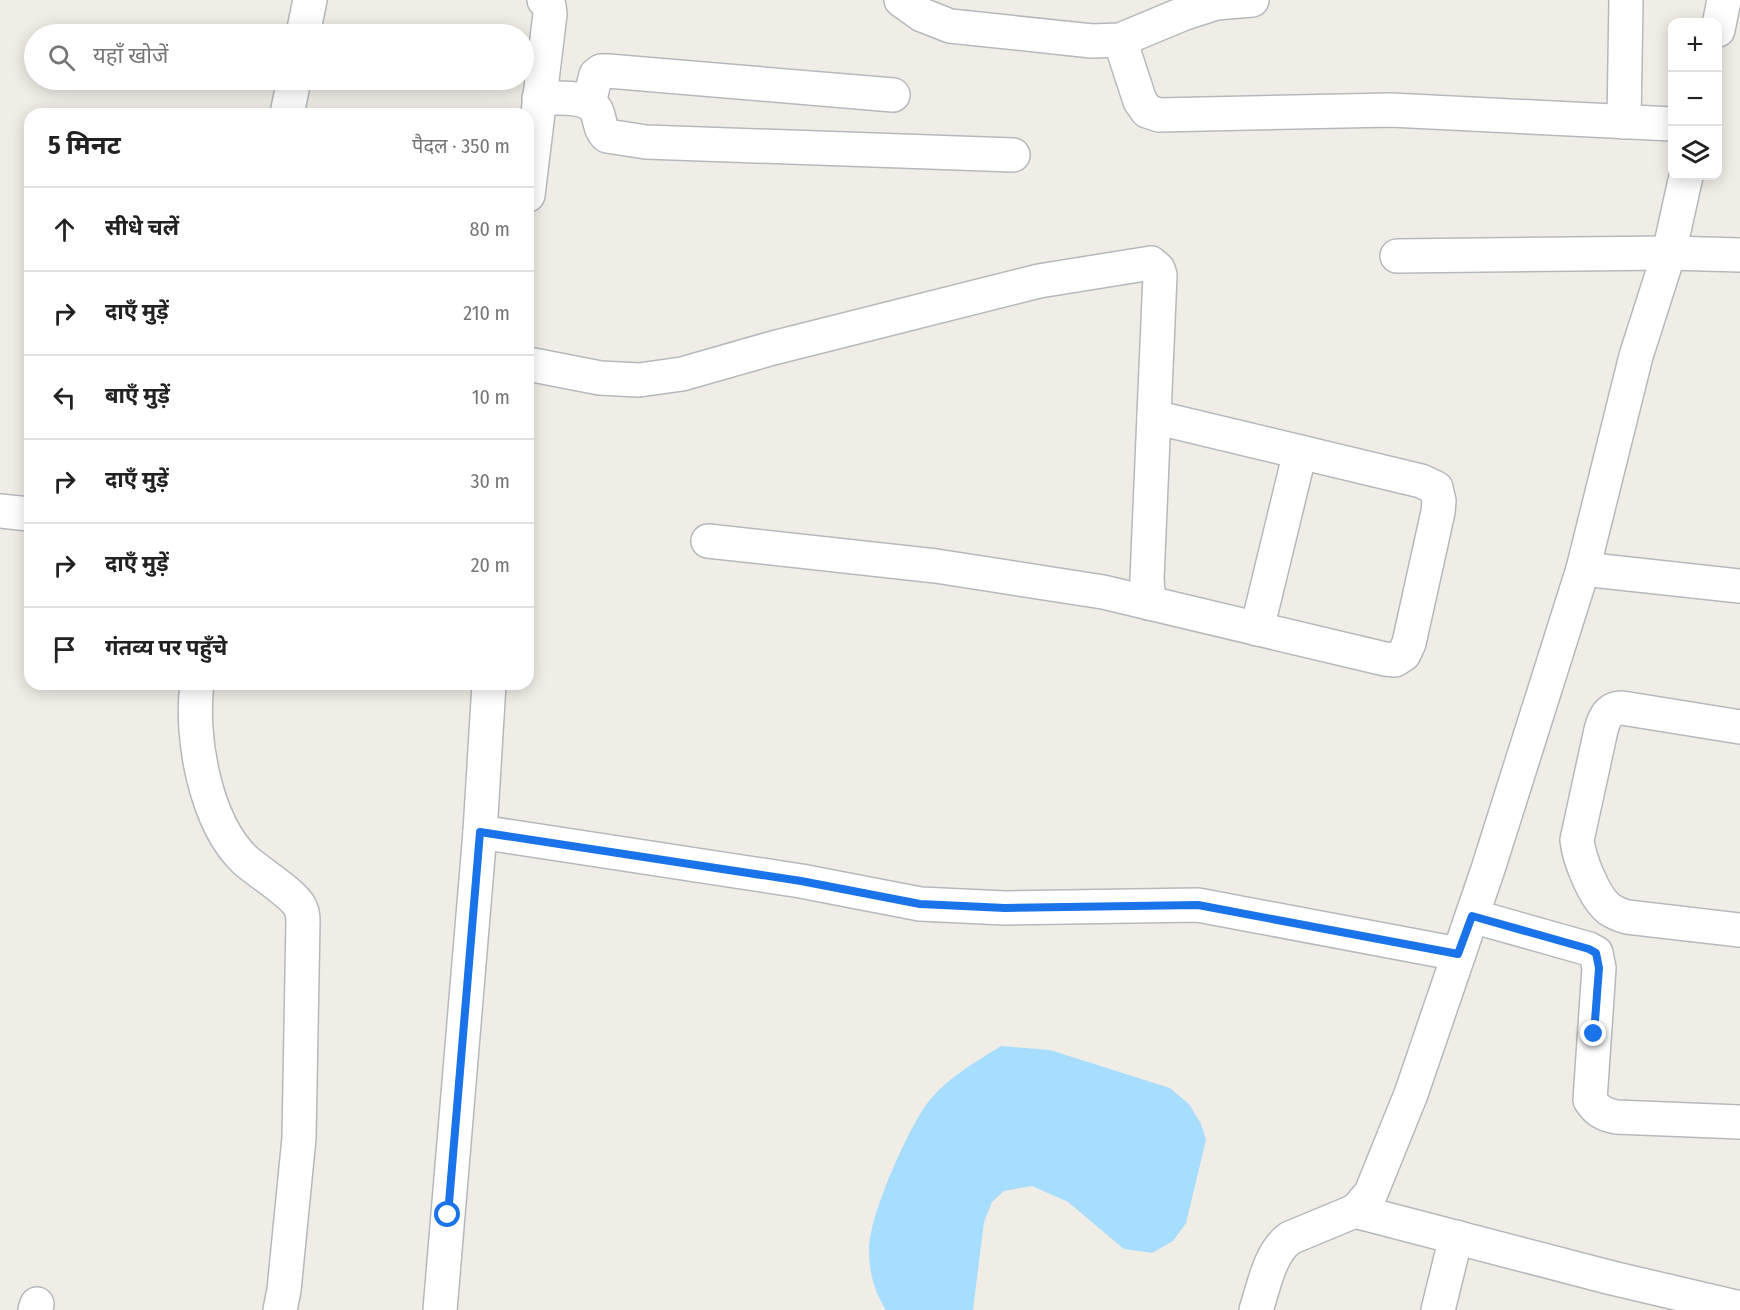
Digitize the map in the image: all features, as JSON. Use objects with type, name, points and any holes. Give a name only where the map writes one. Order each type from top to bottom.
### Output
[{"type":"street","points":[[305,24],[310,0]]},
{"type":"street","points":[[534,142],[550,14],[549,6],[544,0]]},
{"type":"street","points":[[900,0],[922,15],[950,26],[1092,41],[1120,40],[1185,13],[1216,3],[1252,0]]},
{"type":"street","points":[[1624,122],[1626,0]]},
{"type":"street","points":[[1120,40],[1140,101],[1147,111],[1159,115],[1391,110],[1668,124]]},
{"type":"street","points":[[589,102],[596,75],[601,71],[894,95]]},
{"type":"street","points":[[288,108],[292,90]]},
{"type":"street","points":[[539,98],[577,99],[589,102],[597,110],[604,133],[614,138],[635,141],[1012,155]]},
{"type":"street","points":[[1256,1310],[1273,1260],[1284,1242],[1355,1211],[1371,1193],[1411,1094],[1472,916],[1583,569],[1636,356],[1669,253],[1685,180]]},
{"type":"street","points":[[1397,256],[1669,253],[1740,255]]},
{"type":"street","points":[[534,365],[600,378],[639,381],[682,374],[773,348],[1039,281],[1146,263],[1156,266],[1160,275],[1147,579],[1149,603]]},
{"type":"street","points":[[708,541],[936,566],[1103,592],[1395,660],[1404,654],[1409,643],[1438,512],[1439,501],[1436,488],[1421,481],[1154,417]]},
{"type":"street","points":[[1257,629],[1300,452]]},
{"type":"street","points":[[1583,569],[1740,586]]},
{"type":"street","points":[[196,690],[194,705],[196,744],[214,812],[225,836],[244,859],[293,898],[300,907],[303,920],[299,1138],[280,1310]]},
{"type":"street","points":[[440,1310],[480,832],[489,690]]},
{"type":"street","points":[[1740,727],[1622,708],[1611,710],[1601,730],[1577,840],[1578,850],[1596,892],[1608,908],[1617,914],[1740,930]]},
{"type":"street","points":[[480,832],[801,881],[920,904],[1005,908],[1198,905],[1458,954]]},
{"type":"street","points":[[1472,916],[1589,949],[1596,953],[1599,968],[1590,1100],[1602,1114],[1616,1117],[1740,1122]]},
{"type":"street","points":[[1355,1211],[1612,1278],[1740,1308]]},
{"type":"street","points":[[1438,1310],[1456,1237]]},
{"type":"water","points":[[1001,1046],[1050,1050],[1170,1088],[1189,1104],[1201,1124],[1206,1140],[1186,1223],[1173,1241],[1152,1253],[1124,1249],[1068,1202],[1032,1186],[1004,1191],[992,1202],[984,1222],[973,1310],[886,1310],[873,1281],[869,1249],[882,1196],[899,1154],[926,1105],[942,1087],[960,1072]]},
{"type":"route","points":[[448,1215],[480,832],[801,881],[920,904],[1005,908],[1198,905],[1458,954],[1472,916],[1589,949],[1596,953],[1599,958],[1599,968],[1594,1034]]}]
